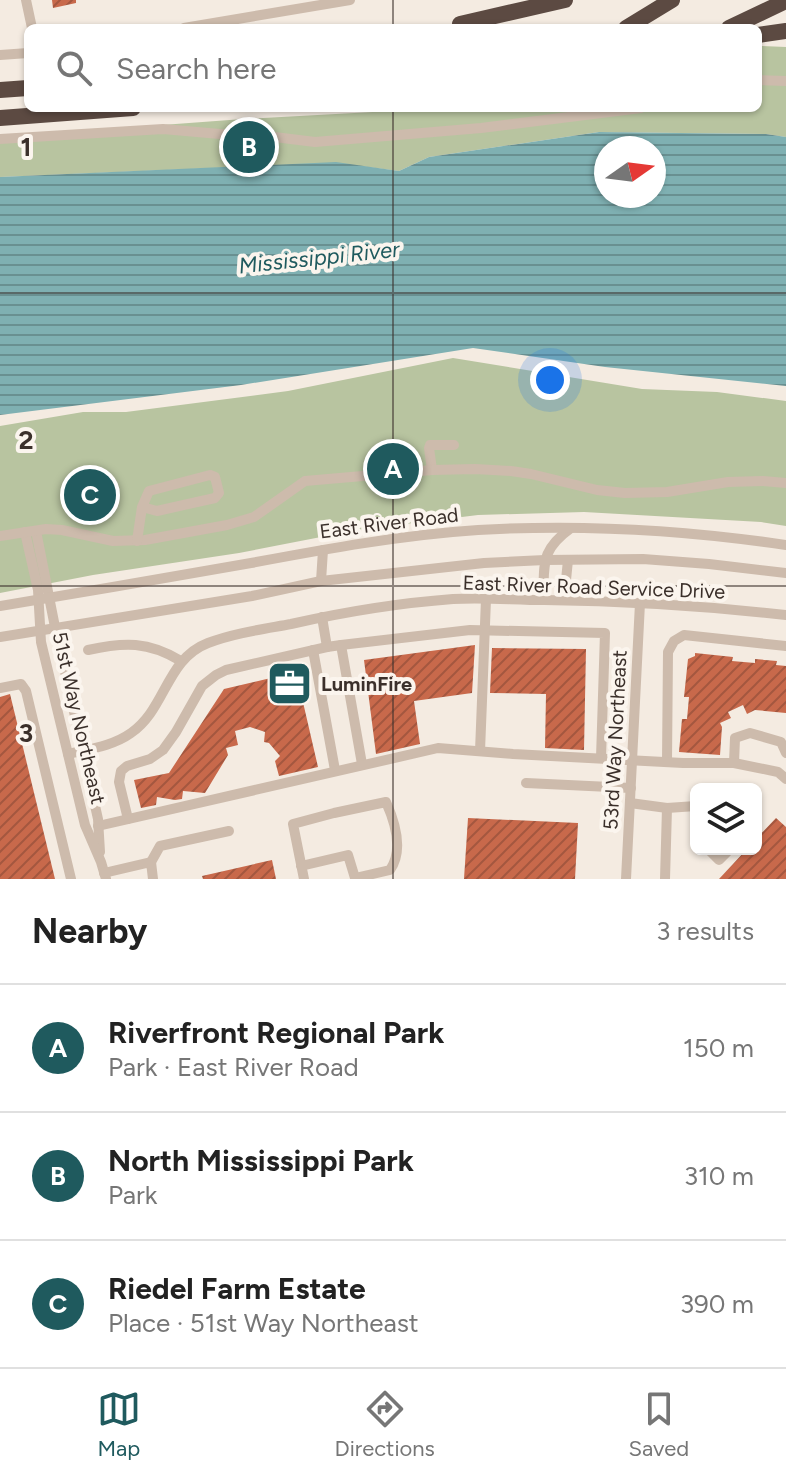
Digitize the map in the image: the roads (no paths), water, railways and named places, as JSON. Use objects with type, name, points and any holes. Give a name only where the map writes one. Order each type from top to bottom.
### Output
[{"type":"highway","points":[[461,24],[543,0]]},
{"type":"highway","points":[[463,24],[565,0]]},
{"type":"highway","points":[[633,24],[672,0]]},
{"type":"highway","points":[[737,24],[786,1]]},
{"type":"highway","points":[[762,34],[786,31]]},
{"type":"highway","points":[[0,90],[24,88]]},
{"type":"highway","points":[[0,118],[80,112]]},
{"type":"street","points":[[26,0],[31,24]]},
{"type":"street","points":[[208,24],[350,0]]},
{"type":"street","points":[[0,55],[24,53]]},
{"type":"street","points":[[762,80],[786,81]]},
{"type":"street","points":[[0,139],[163,129],[332,142],[609,112]]},
{"type":"street","points":[[432,470],[430,445],[454,445]]},
{"type":"street","points":[[0,536],[62,530],[113,541],[137,541],[227,525],[254,517],[305,481],[432,470],[511,471],[574,486],[625,493],[667,492],[728,482],[786,483]]},
{"type":"street","points":[[137,541],[142,507],[149,491],[210,475],[218,483],[219,493],[215,498],[157,511],[142,507]]},
{"type":"street","points":[[543,600],[548,550],[557,538],[571,528]]},
{"type":"street","name":"East River Road","points":[[0,606],[323,550],[475,530],[610,528],[786,545]]},
{"type":"street","name":"51st Way Northeast","points":[[31,531],[44,598],[55,627],[83,751],[98,826],[103,871]]},
{"type":"street","points":[[321,581],[323,550]]},
{"type":"street","points":[[564,600],[568,560]]},
{"type":"street","points":[[0,637],[252,596],[321,581],[484,563],[661,560],[786,573]]},
{"type":"street","name":"51st Way Northeast","points":[[44,598],[41,642],[85,825],[103,871]]},
{"type":"street","points":[[480,751],[486,599]]},
{"type":"street","name":"East River Road Service Drive","points":[[68,754],[111,744],[144,722],[181,661],[192,651],[210,642],[322,617],[440,600],[486,599],[640,603],[786,615]]},
{"type":"street","name":"53rd Way Northeast","points":[[626,879],[640,603]]},
{"type":"street","points":[[322,617],[327,647]]},
{"type":"street","points":[[128,819],[119,782],[121,771],[163,750],[202,686],[226,670],[341,645],[470,630],[605,633],[601,758]]},
{"type":"street","points":[[667,761],[668,652],[674,641],[684,635],[786,646]]},
{"type":"street","points":[[88,650],[143,645],[165,651],[181,661]]},
{"type":"street","points":[[341,645],[362,764]]},
{"type":"street","points":[[313,650],[335,770]]},
{"type":"street","points":[[0,688],[21,684],[26,691],[71,879]]},
{"type":"street","points":[[98,826],[438,748],[734,763],[783,777],[786,754],[781,742],[750,733],[735,738],[734,763]]},
{"type":"street","points":[[526,783],[631,788]]},
{"type":"street","points":[[301,866],[348,855],[355,878],[390,870],[395,862],[397,842],[395,823],[386,802],[293,824],[301,866],[304,879]]},
{"type":"street","points":[[630,803],[667,808],[690,806]]},
{"type":"street","points":[[665,879],[667,808]]},
{"type":"street","points":[[153,879],[151,862],[160,846],[229,831]]},
{"type":"street","points":[[103,871],[151,862]]},
{"type":"water","name":"Mississippi River","points":[[599,132],[766,134],[786,137],[786,386],[605,367],[473,348],[241,385],[0,415],[0,177],[336,162],[399,171],[429,157]]},
{"type":"place","name":"North Mississippi Park","points":[[249,147]]},
{"type":"place","name":"Riverfront Regional Park","points":[[393,469]]},
{"type":"place","name":"Riedel Farm Estate","points":[[90,495]]},
{"type":"place","name":"LuminFire","points":[[290,684]]}]
